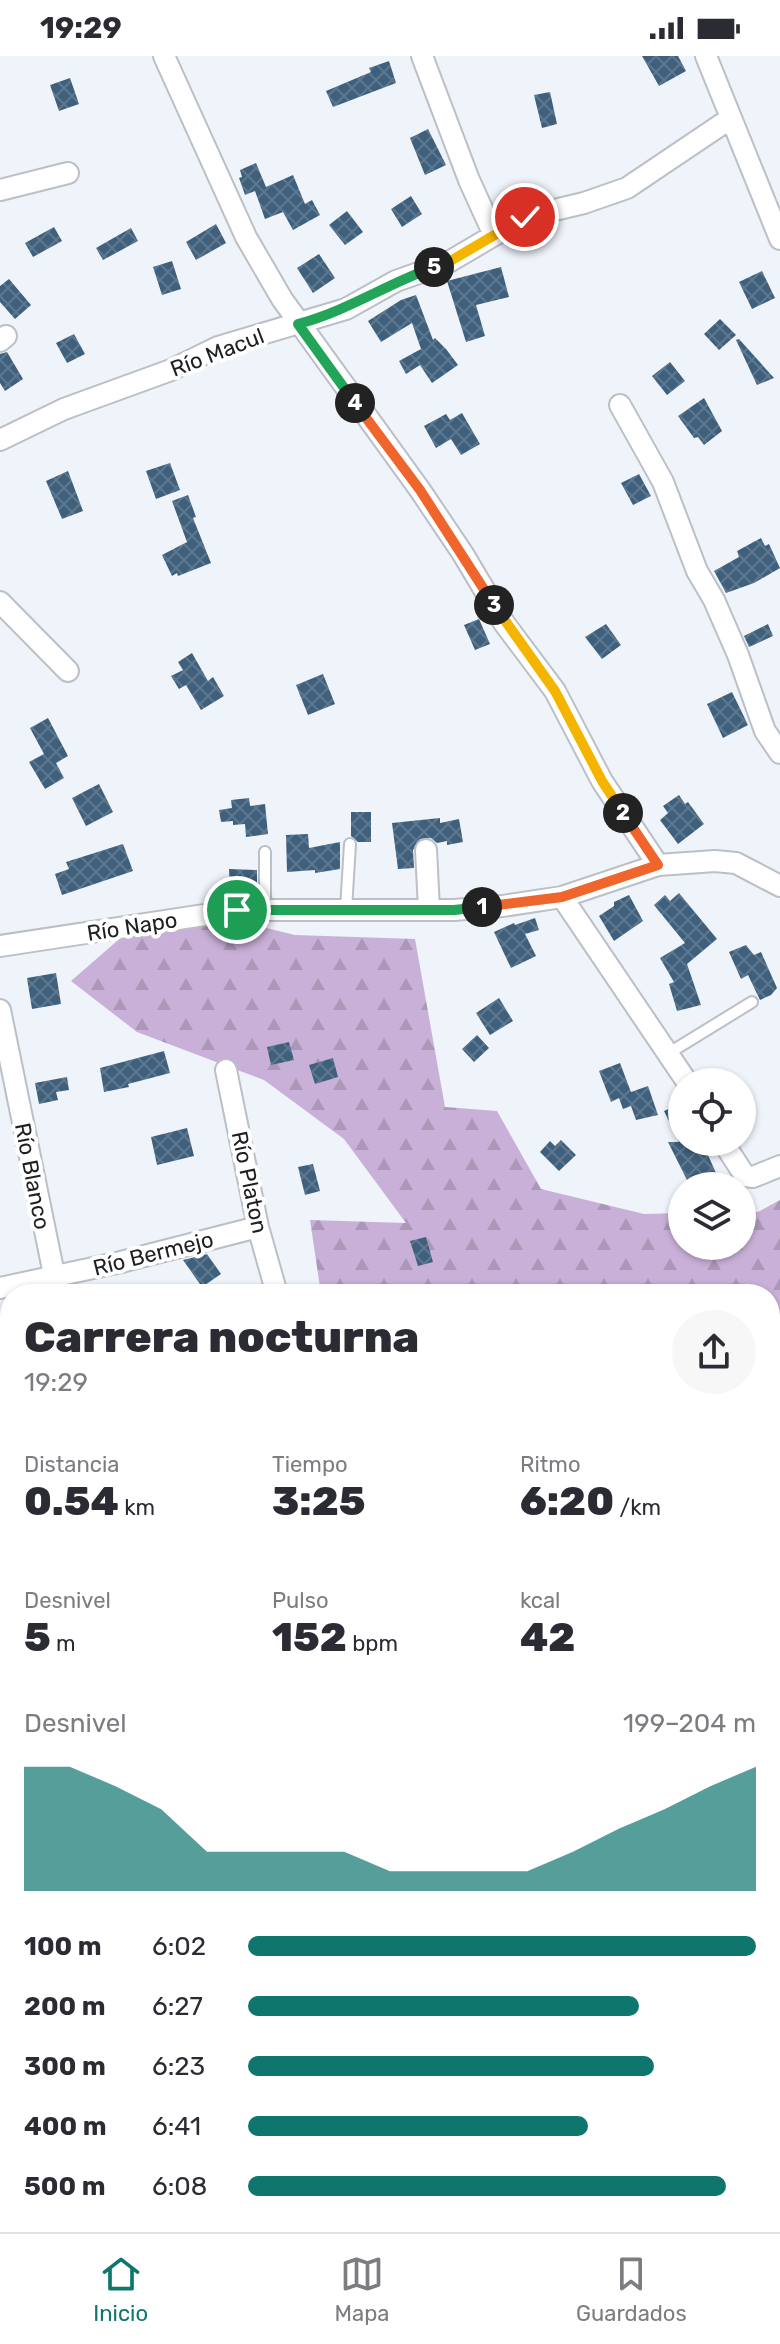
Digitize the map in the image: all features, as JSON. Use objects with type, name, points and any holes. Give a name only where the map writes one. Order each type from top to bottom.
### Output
[{"type":"street","points":[[164,56],[246,237],[298,324],[420,490],[504,623],[555,691],[602,781],[658,865]]},
{"type":"street","points":[[422,56],[469,180],[494,235]]},
{"type":"street","points":[[706,56],[780,239]]},
{"type":"street","name":"Río Macul","points":[[0,440],[64,409],[171,370],[218,347],[346,309],[396,281],[447,263],[525,217],[584,203],[627,188],[731,118]]},
{"type":"street","points":[[0,190],[68,173]]},
{"type":"street","points":[[620,405],[663,482],[697,571],[714,600],[738,655],[765,731],[780,753]]},
{"type":"street","points":[[0,602],[68,671]]},
{"type":"street","points":[[426,850],[429,909]]},
{"type":"street","name":"Río Napo","points":[[0,946],[237,910],[503,906],[562,897],[658,865],[715,861],[736,863],[780,886]]},
{"type":"street","points":[[562,897],[678,1068]]},
{"type":"street","name":"Río Blanco","points":[[0,1010],[56,1284]]},
{"type":"street","name":"Río Platon","points":[[226,1070],[258,1227],[274,1284]]},
{"type":"street","points":[[732,1156],[745,1176],[753,1177],[780,1166]]},
{"type":"street","name":"Río Bermejo","points":[[59,1284],[258,1227]]},
{"type":"lane","points":[[346,909],[350,844]]},
{"type":"lane","points":[[265,852],[265,911]]},
{"type":"lane","points":[[669,1053],[752,1002]]},
{"type":"green space","points":[[148,914],[229,919],[295,935],[415,939],[445,1107],[497,1111],[541,1189],[644,1214],[668,1213],[668,1260],[756,1260],[756,1212],[780,1200],[780,1284],[320,1284],[310,1220],[406,1223],[344,1139],[264,1080],[137,1032],[71,981]]},
{"type":"building","points":[[642,56],[678,56],[686,71],[659,86]]},
{"type":"building","points":[[389,61],[396,83],[333,107],[326,91]]},
{"type":"building","points":[[70,78],[79,104],[59,111],[50,85]]},
{"type":"building","points":[[550,92],[557,124],[542,128],[534,95]]},
{"type":"building","points":[[428,129],[446,165],[425,175],[410,138]]},
{"type":"building","points":[[256,163],[266,187],[293,175],[305,204],[312,200],[320,215],[293,230],[283,212],[265,219],[255,191],[245,195],[239,178],[242,177],[240,170]]},
{"type":"building","points":[[411,196],[422,214],[402,227],[391,209]]},
{"type":"building","points":[[347,211],[363,232],[345,245],[329,225]]},
{"type":"building","points":[[216,224],[226,243],[196,260],[186,242]]},
{"type":"building","points":[[54,227],[62,241],[33,257],[25,243]]},
{"type":"building","points":[[131,228],[138,241],[103,260],[96,248]]},
{"type":"building","points":[[319,254],[335,278],[313,293],[297,268]]},
{"type":"building","points":[[172,261],[181,289],[162,295],[153,267]]},
{"type":"building","points":[[501,267],[509,297],[476,305],[485,336],[466,342],[447,281]]},
{"type":"building","points":[[762,271],[775,298],[752,309],[739,282]]},
{"type":"building","points":[[9,279],[31,305],[15,319],[0,302],[0,286]]},
{"type":"building","points":[[416,295],[433,340],[435,338],[446,349],[458,365],[432,383],[420,365],[406,374],[399,361],[421,349],[412,323],[381,342],[368,321],[401,300]]},
{"type":"building","points":[[720,319],[736,335],[719,350],[704,334]]},
{"type":"building","points":[[74,334],[85,354],[67,363],[56,343]]},
{"type":"building","points":[[739,339],[774,378],[757,385],[736,340]]},
{"type":"building","points":[[7,352],[23,379],[5,391],[0,383],[0,354]]},
{"type":"building","points":[[670,362],[685,381],[667,395],[652,376]]},
{"type":"building","points":[[704,398],[722,431],[704,445],[698,437],[694,438],[678,416]]},
{"type":"building","points":[[462,413],[480,444],[461,455],[451,439],[436,448],[424,426],[446,414],[450,420]]},
{"type":"building","points":[[170,463],[180,490],[156,499],[146,471]]},
{"type":"building","points":[[68,471],[83,511],[62,519],[46,481]]},
{"type":"building","points":[[639,474],[651,496],[633,505],[621,483]]},
{"type":"building","points":[[188,495],[196,517],[193,518],[211,563],[172,576],[162,555],[187,542],[172,501]]},
{"type":"building","points":[[761,538],[765,546],[769,544],[780,568],[754,583],[726,593],[714,571],[739,557],[737,551]]},
{"type":"building","points":[[479,619],[490,644],[475,650],[464,625]]},
{"type":"building","points":[[606,624],[621,645],[602,659],[585,637]]},
{"type":"building","points":[[768,624],[773,636],[749,647],[744,636]]},
{"type":"building","points":[[192,653],[208,681],[213,677],[224,696],[201,710],[186,685],[179,689],[171,676],[183,670],[178,662]]},
{"type":"building","points":[[323,674],[335,704],[308,715],[296,685]]},
{"type":"building","points":[[732,692],[748,725],[723,738],[707,704]]},
{"type":"building","points":[[48,718],[68,756],[56,763],[64,778],[45,789],[29,762],[44,754],[30,728]]},
{"type":"building","points":[[99,784],[113,812],[86,826],[72,798]]},
{"type":"building","points":[[679,795],[704,824],[678,844],[660,820],[668,813],[663,806]]},
{"type":"building","points":[[249,798],[250,806],[265,804],[268,834],[246,837],[245,824],[221,822],[219,810],[232,808],[231,800]]},
{"type":"building","points":[[351,812],[371,812],[371,842],[358,842],[351,836]]},
{"type":"building","points":[[440,818],[440,823],[459,819],[463,842],[447,845],[447,841],[437,843],[431,838],[420,839],[413,850],[414,868],[398,869],[392,823]]},
{"type":"building","points":[[308,834],[309,848],[340,842],[340,869],[315,873],[315,870],[287,872],[286,835]]},
{"type":"building","points":[[123,844],[133,871],[62,895],[55,874],[69,869],[66,862]]},
{"type":"building","points":[[229,869],[257,870],[257,891],[230,890]]},
{"type":"building","points":[[679,893],[717,939],[687,964],[701,1005],[677,1011],[669,984],[674,982],[660,958],[685,943],[654,905],[665,895],[670,901]]},
{"type":"building","points":[[629,895],[643,921],[614,941],[599,916],[614,906],[614,902]]},
{"type":"building","points":[[535,918],[539,930],[525,934],[536,956],[511,968],[494,932]]},
{"type":"building","points":[[746,945],[754,955],[761,952],[777,988],[760,1000],[748,975],[741,979],[729,952]]},
{"type":"building","points":[[56,973],[61,1004],[32,1009],[27,978]]},
{"type":"building","points":[[499,998],[513,1021],[490,1035],[476,1013]]},
{"type":"building","points":[[477,1035],[489,1048],[474,1062],[462,1049]]},
{"type":"building","points":[[289,1042],[294,1060],[271,1065],[267,1047]]},
{"type":"building","points":[[164,1051],[170,1073],[104,1092],[100,1068]]},
{"type":"building","points":[[333,1058],[338,1077],[315,1084],[309,1065]]},
{"type":"building","points":[[620,1063],[631,1092],[648,1086],[658,1115],[636,1120],[631,1106],[623,1109],[619,1098],[611,1102],[599,1071]]},
{"type":"building","points":[[67,1077],[69,1090],[56,1092],[58,1100],[39,1104],[35,1083]]},
{"type":"building","points":[[187,1128],[194,1156],[157,1165],[151,1137]]},
{"type":"building","points":[[561,1140],[576,1155],[559,1171],[540,1152],[550,1141],[555,1146]]},
{"type":"building","points":[[675,1156],[708,1156],[716,1172],[683,1172]]},
{"type":"building","points":[[313,1164],[320,1191],[305,1195],[298,1167]]},
{"type":"building","points":[[426,1237],[433,1262],[418,1266],[410,1241]]},
{"type":"building","points":[[207,1254],[221,1274],[206,1284],[200,1284],[183,1260]]},
{"type":"route","points":[[237,910],[454,910],[503,906],[562,897],[658,865],[602,781],[555,691],[504,623],[420,490],[298,324],[346,309],[396,281],[447,263],[525,217]]}]
